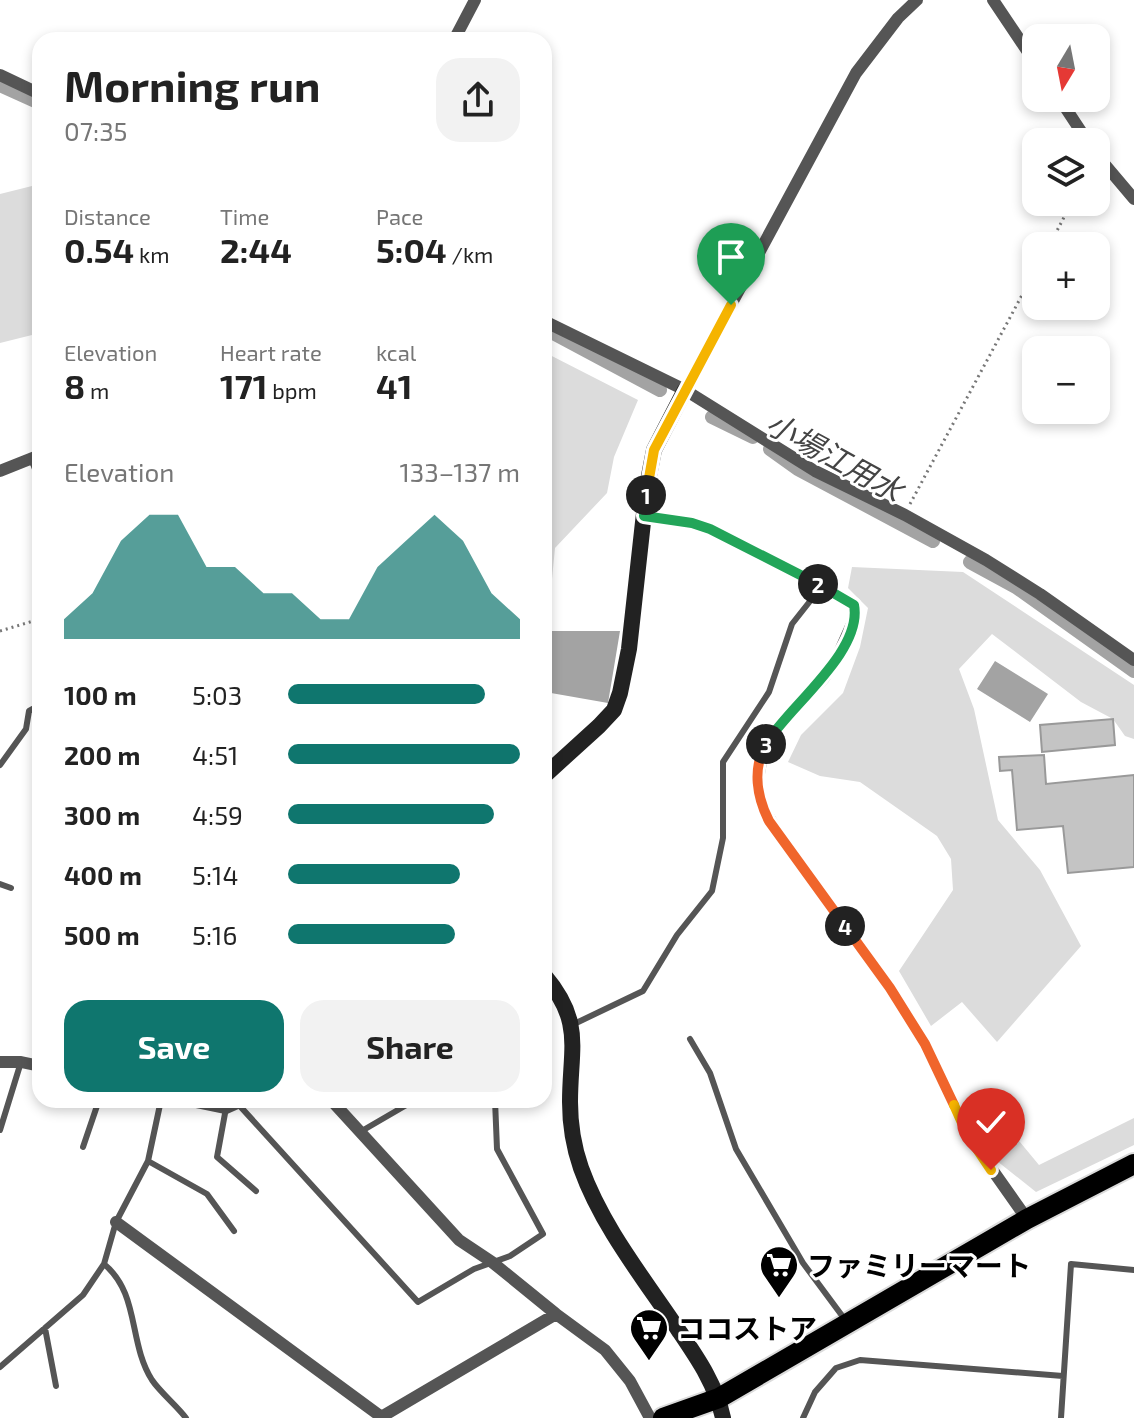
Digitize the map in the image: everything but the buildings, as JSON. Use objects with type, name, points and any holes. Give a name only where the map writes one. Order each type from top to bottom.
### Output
[{"type":"main road","points":[[663,1418],[721,1408],[848,1324],[1027,1219],[1134,1164]]},
{"type":"street","points":[[458,32],[475,0]]},
{"type":"street","points":[[552,769],[614,710],[620,693],[633,620],[654,450],[856,73],[890,28],[917,0]]},
{"type":"street","points":[[993,0],[1022,43]]},
{"type":"street","points":[[0,75],[32,90]]},
{"type":"street","points":[[1110,171],[1134,199]]},
{"type":"street","points":[[552,325],[685,390],[815,471],[905,515],[1027,586],[1134,660]]},
{"type":"street","points":[[0,471],[32,459]]},
{"type":"street","points":[[644,516],[692,523],[710,529],[854,605],[856,615],[836,660],[824,678],[774,731],[763,749],[757,786],[761,804],[776,831],[890,988],[925,1044],[967,1134],[1027,1219]]},
{"type":"street","points":[[552,987],[565,1006],[571,1025],[574,1049],[571,1117],[582,1170],[608,1223],[703,1368],[721,1408]]},
{"type":"street","points":[[0,1062],[32,1064]]},
{"type":"street","points":[[338,1108],[459,1240],[605,1350],[630,1381],[650,1418]]},
{"type":"street","points":[[116,1222],[383,1417],[556,1314]]},
{"type":"lane","points":[[571,1025],[643,991],[677,935],[712,891],[723,838],[723,762],[769,692],[792,624],[822,586]]},
{"type":"lane","points":[[0,765],[26,729],[32,709]]},
{"type":"lane","points":[[0,884],[11,888]]},
{"type":"lane","points":[[690,1039],[710,1073],[736,1149],[803,1263],[848,1324]]},
{"type":"lane","points":[[0,1130],[21,1062]]},
{"type":"lane","points":[[83,1147],[96,1108]]},
{"type":"lane","points":[[0,1367],[83,1295],[104,1264],[116,1222],[148,1161],[159,1108]]},
{"type":"lane","points":[[235,1108],[217,1157],[256,1191]]},
{"type":"lane","points":[[240,1108],[418,1302],[474,1269],[510,1256],[543,1234],[497,1149],[495,1108]]},
{"type":"lane","points":[[360,1132],[401,1108]]},
{"type":"lane","points":[[148,1161],[207,1194],[234,1231]]},
{"type":"lane","points":[[104,1264],[115,1273],[130,1301],[135,1339],[152,1380],[186,1418]]},
{"type":"lane","points":[[1061,1418],[1071,1264],[1134,1270]]},
{"type":"lane","points":[[45,1328],[56,1386]]},
{"type":"lane","points":[[803,1418],[815,1392],[836,1368],[860,1360],[1063,1376]]},
{"type":"path","points":[[905,515],[1022,295]]},
{"type":"path","points":[[0,630],[32,621]]},
{"type":"shaded area","points":[[32,186],[32,335],[0,343],[0,194]]},
{"type":"shaded area","points":[[552,356],[638,400],[614,457],[607,493],[555,548],[552,579]]},
{"type":"shaded area","points":[[852,567],[963,572],[1134,685],[1134,739],[1125,736],[1113,719],[1081,702],[992,634],[959,669],[974,709],[998,820],[1040,870],[1081,946],[997,1042],[962,1002],[931,1026],[899,971],[953,890],[951,859],[937,836],[860,782],[820,776],[788,762],[801,735],[843,693],[860,647],[868,608],[848,588]]},
{"type":"shaded area","points":[[552,631],[620,631],[608,703],[552,693]]},
{"type":"shaded area","points":[[995,661],[1048,694],[1030,722],[977,689]]},
{"type":"shaded area","points":[[964,1109],[996,1113],[1039,1165],[1134,1118],[1134,1145],[1036,1192],[997,1161]]},
{"type":"waterway","name":"小場江用水","points":[[0,85],[32,99]]},
{"type":"waterway","name":"小場江用水","points":[[552,332],[660,390]]},
{"type":"waterway","name":"小場江用水","points":[[712,417],[753,437]]},
{"type":"waterway","name":"小場江用水","points":[[770,449],[798,469],[933,541]]},
{"type":"waterway","name":"小場江用水","points":[[970,562],[1016,587],[1134,671]]},
{"type":"place","name":"ファミリーマート","points":[[779,1299]]},
{"type":"place","name":"ココストア","points":[[649,1362]]},
{"type":"route","points":[[731,305],[654,450],[644,516],[692,523],[710,529],[854,605],[856,615],[836,660],[824,678],[774,731],[763,749],[757,786],[761,804],[783,841],[890,988],[925,1044],[967,1134],[991,1170]]}]
